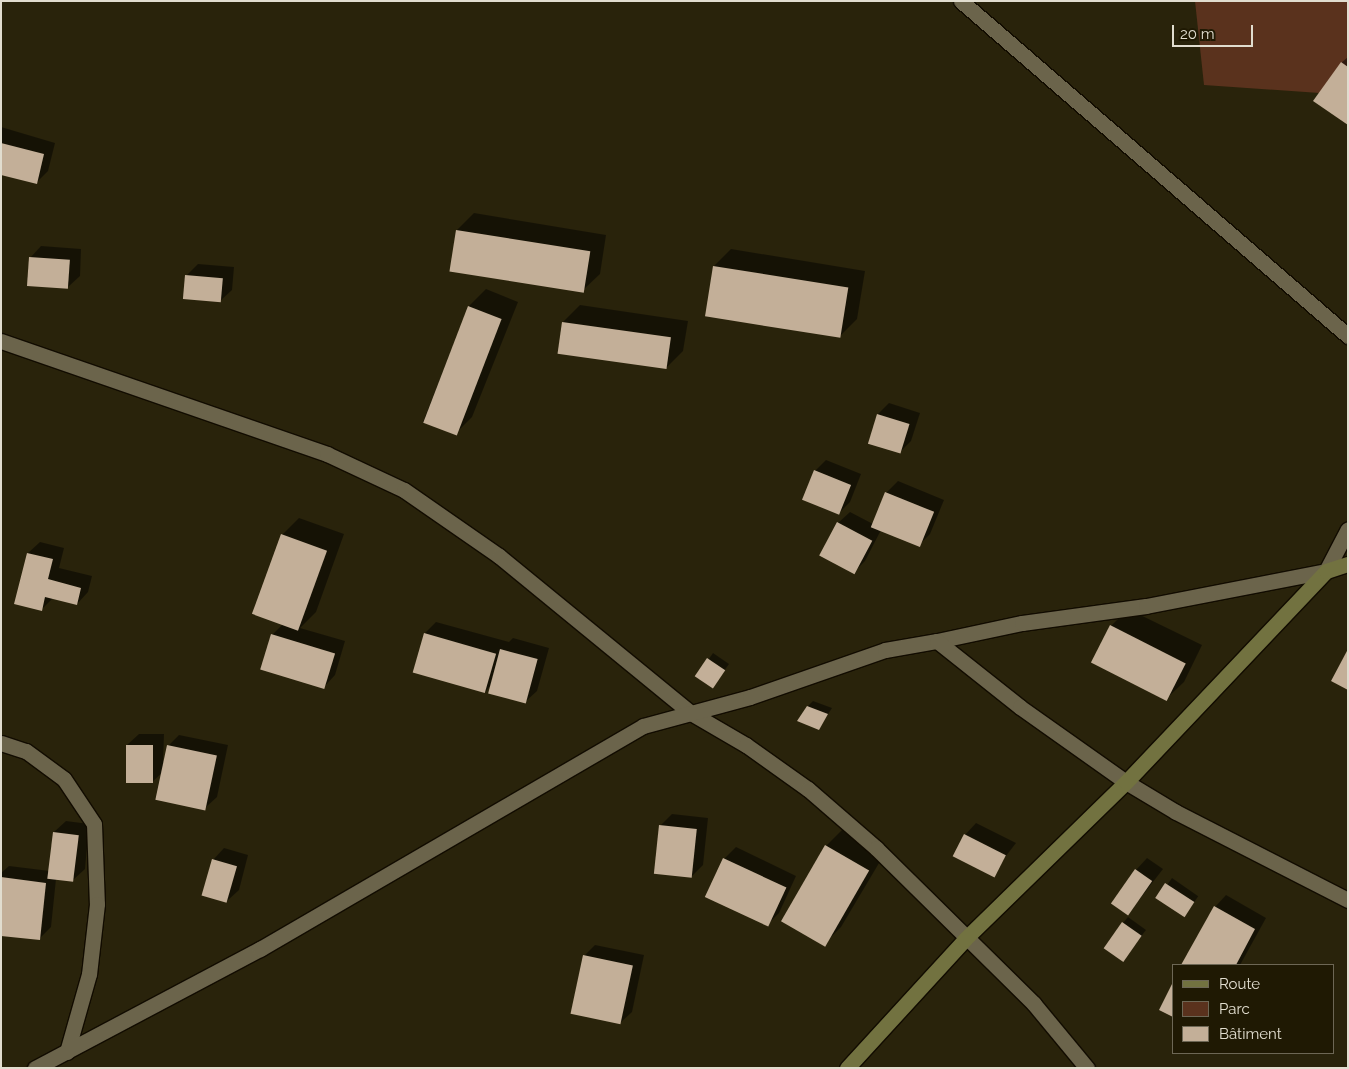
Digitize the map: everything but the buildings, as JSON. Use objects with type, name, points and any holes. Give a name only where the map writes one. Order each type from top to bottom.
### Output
[{"type":"street","points":[[961,1],[1348,336]]},
{"type":"street","points":[[1,341],[327,454],[404,490],[499,556],[690,713],[746,745],[808,789],[876,848],[965,939],[1034,1004],[1087,1068]]},
{"type":"street","points":[[847,1068],[965,939],[1126,782],[1326,571],[1348,529]]},
{"type":"street","points":[[35,1068],[260,949],[643,726],[750,697],[885,650],[1022,623],[1146,606],[1326,571],[1348,564]]},
{"type":"street","points":[[937,641],[1020,706],[1126,782],[1176,812],[1297,871],[1348,900]]},
{"type":"street","points":[[1,743],[26,751],[64,779],[94,824],[97,904],[90,965],[67,1052]]},
{"type":"green space","points":[[1195,1],[1348,1],[1348,95],[1204,85]]}]
